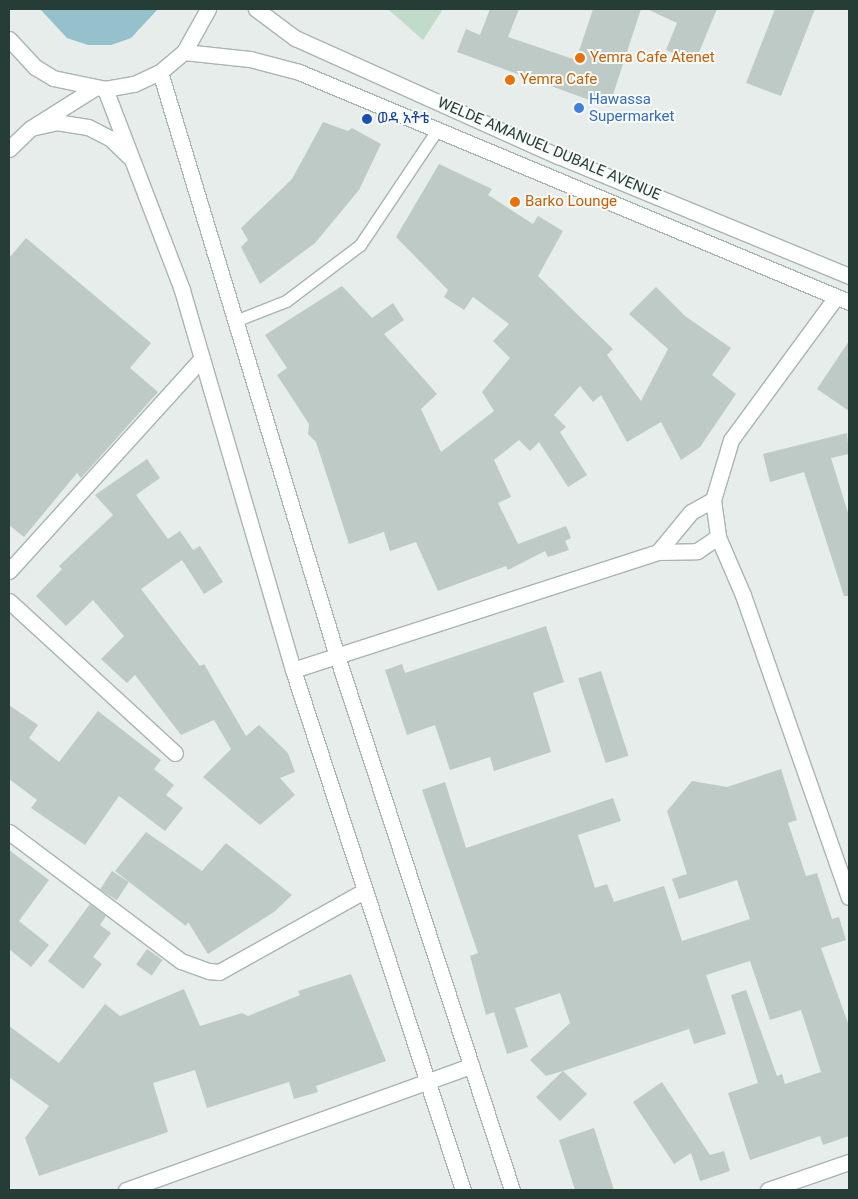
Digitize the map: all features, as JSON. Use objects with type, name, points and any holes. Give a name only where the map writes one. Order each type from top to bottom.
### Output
[{"type":"main road","points":[[9,149],[31,128],[99,89],[134,84],[160,72],[184,52],[208,9]]},
{"type":"main road","name":"WELDE AMANUEL DUBALE AVENUE","points":[[256,9],[304,42],[558,156],[849,276]]},
{"type":"main road","points":[[9,40],[41,71],[99,89],[137,165],[202,358],[293,670],[426,1083],[463,1190]]},
{"type":"main road","points":[[184,52],[250,59],[298,72],[842,299],[731,440],[713,500],[718,537],[743,595],[845,872],[849,897]]},
{"type":"main road","points":[[160,72],[336,653],[512,1190]]},
{"type":"main road","points":[[31,128],[56,122],[88,126],[110,138],[137,165]]},
{"type":"main road","points":[[9,571],[202,358]]},
{"type":"main road","points":[[658,552],[691,512],[713,500]]},
{"type":"main road","points":[[293,670],[336,653],[658,552],[697,550],[718,537]]},
{"type":"main road","points":[[9,600],[175,753]]},
{"type":"main road","points":[[9,832],[181,961],[209,972],[219,972],[364,891]]},
{"type":"main road","points":[[126,1190],[471,1066]]},
{"type":"main road","points":[[768,1190],[849,1162]]},
{"type":"lane","points":[[235,321],[286,301],[360,245],[437,130]]},
{"type":"green space","points":[[388,9],[443,9],[423,40]]},
{"type":"water","points":[[40,9],[158,9],[131,38],[111,45],[88,45],[67,38]]},
{"type":"building","points":[[490,9],[519,9],[508,37],[576,60],[593,9],[641,9],[609,107],[457,52],[466,29],[480,35]]},
{"type":"building","points":[[647,9],[717,9],[695,62],[666,50],[677,23]]},
{"type":"building","points":[[775,9],[815,9],[781,96],[746,83]]},
{"type":"building","points":[[323,122],[348,131],[352,128],[381,144],[359,190],[315,243],[260,284],[241,247],[248,240],[241,228],[292,179]]},
{"type":"building","points":[[439,164],[492,189],[488,195],[533,224],[538,216],[563,231],[538,276],[613,349],[607,355],[641,401],[668,349],[629,314],[656,287],[685,316],[731,348],[712,375],[736,394],[700,447],[681,460],[661,422],[627,442],[601,395],[593,402],[580,386],[554,415],[566,427],[560,432],[587,475],[568,487],[539,442],[530,451],[519,440],[494,460],[511,497],[498,503],[518,544],[566,526],[571,538],[565,541],[569,550],[548,557],[545,551],[508,570],[506,566],[438,591],[416,542],[390,551],[384,532],[349,544],[316,442],[308,434],[309,424],[277,375],[287,368],[265,335],[342,286],[372,318],[393,303],[404,320],[384,334],[437,394],[421,409],[441,452],[494,411],[482,392],[510,358],[493,341],[509,324],[473,297],[464,310],[444,297],[448,290],[396,237]]},
{"type":"building","points":[[26,238],[151,343],[130,368],[158,392],[81,478],[77,473],[24,537],[9,525],[9,258]]},
{"type":"building","points":[[849,341],[849,411],[817,389]]},
{"type":"building","points":[[847,433],[849,454],[831,458],[849,516],[849,596],[844,596],[804,472],[770,482],[763,454]]},
{"type":"building","points":[[147,459],[160,478],[136,495],[168,539],[180,531],[193,550],[200,546],[223,582],[204,594],[182,560],[141,589],[200,666],[204,664],[246,736],[259,725],[288,753],[295,772],[280,778],[295,795],[260,825],[203,777],[231,749],[214,720],[181,735],[135,675],[127,683],[101,659],[124,636],[93,600],[66,626],[36,596],[62,569],[59,566],[113,515],[95,495]]},
{"type":"building","points":[[546,626],[564,682],[533,693],[551,752],[494,771],[490,757],[450,770],[435,725],[407,735],[385,670],[402,664],[405,673]]},
{"type":"building","points":[[601,671],[629,756],[606,763],[578,678]]},
{"type":"building","points":[[9,705],[38,725],[29,738],[59,762],[98,711],[161,760],[154,769],[174,785],[166,795],[183,808],[165,831],[119,796],[85,845],[31,808],[37,800],[9,779]]},
{"type":"building","points":[[781,769],[797,820],[788,823],[806,876],[817,873],[832,919],[839,917],[846,940],[821,948],[849,1026],[849,1136],[823,1145],[820,1136],[750,1160],[728,1093],[758,1083],[731,995],[746,990],[777,1076],[782,1074],[785,1084],[821,1072],[801,1010],[770,1020],[750,961],[706,975],[726,1034],[694,1044],[689,1029],[546,1076],[530,1060],[570,1023],[560,993],[515,1008],[528,1047],[507,1054],[494,1012],[486,1015],[470,956],[478,953],[422,790],[445,782],[466,848],[613,798],[621,821],[578,835],[595,888],[607,884],[614,902],[664,886],[682,941],[750,919],[737,880],[679,899],[672,879],[687,874],[667,811],[692,781],[727,787]]},
{"type":"building","points":[[146,832],[202,871],[226,843],[292,895],[274,912],[208,954],[188,922],[186,926],[115,871]]},
{"type":"building","points":[[9,850],[49,880],[19,921],[49,945],[31,967],[9,949]]},
{"type":"building","points":[[112,871],[129,882],[117,900],[100,889]]},
{"type":"building","points":[[90,904],[106,916],[100,925],[111,933],[93,957],[102,964],[83,989],[48,961]]},
{"type":"building","points":[[147,949],[163,960],[152,975],[136,965]]},
{"type":"building","points":[[351,974],[386,1061],[316,1086],[318,1092],[294,1099],[289,1082],[207,1108],[195,1070],[153,1083],[168,1132],[39,1176],[25,1138],[49,1106],[9,1077],[9,1026],[59,1063],[105,1004],[120,1016],[184,989],[200,1026],[242,1013],[248,1016],[300,995],[298,991]]},
{"type":"building","points":[[563,1071],[587,1094],[560,1121],[536,1097]]},
{"type":"building","points":[[662,1082],[710,1155],[724,1151],[730,1171],[700,1181],[691,1153],[674,1164],[633,1102]]},
{"type":"building","points":[[594,1128],[614,1190],[575,1190],[559,1140]]},
{"type":"place","name":"Yemra Cafe Atenet","points":[[580,58]]},
{"type":"place","name":"Yemra Cafe","points":[[510,80]]},
{"type":"place","name":"Hawassa Supermarket","points":[[579,108]]},
{"type":"place","name":"ወዳ አቶቴ","points":[[367,119]]},
{"type":"place","name":"Barko Lounge","points":[[515,202]]}]
